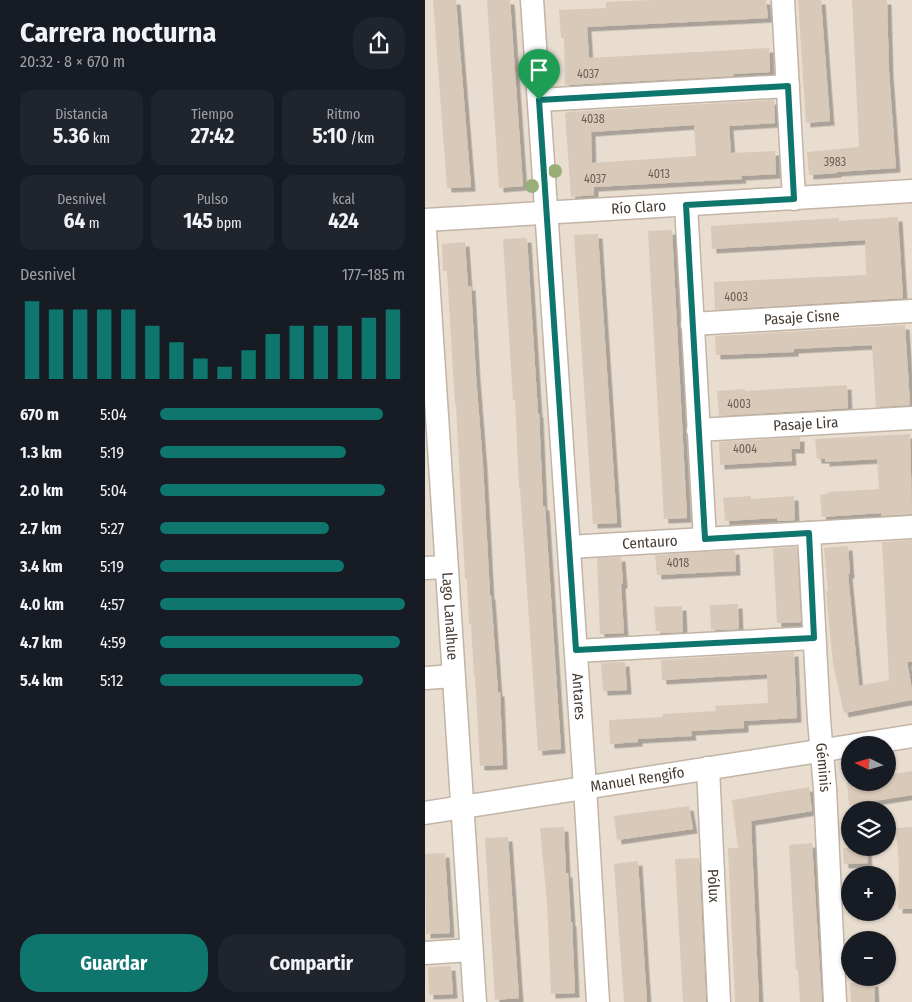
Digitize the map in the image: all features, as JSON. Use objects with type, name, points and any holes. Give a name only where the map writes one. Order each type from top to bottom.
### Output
[{"type":"street","name":"Antares","points":[[532,0],[598,1002]]},
{"type":"street","points":[[783,0],[794,199]]},
{"type":"street","points":[[539,100],[788,86]]},
{"type":"street","name":"Río Claro","points":[[425,220],[912,191]]},
{"type":"street","points":[[686,205],[705,539]]},
{"type":"street","name":"Lago Lanalhue","points":[[425,231],[436,568],[453,676],[475,1002]]},
{"type":"street","name":"Pasaje Cisne","points":[[692,324],[912,311]]},
{"type":"street","name":"Pasaje Lira","points":[[699,430],[912,418]]},
{"type":"street","name":"Centauro","points":[[569,547],[912,527]]},
{"type":"street","name":"Géminis","points":[[809,533],[821,750],[825,788],[835,1002]]},
{"type":"street","points":[[576,650],[814,638]]},
{"type":"street","points":[[425,678],[453,676]]},
{"type":"street","points":[[896,739],[912,736]]},
{"type":"street","name":"Manuel Rengifo","points":[[425,813],[841,747]]},
{"type":"street","name":"Pólux","points":[[708,768],[719,1002]]},
{"type":"street","points":[[425,953],[471,950]]},
{"type":"shaded area","points":[[425,0],[912,0],[912,1002],[425,1002]]},
{"type":"building","points":[[433,0],[456,0],[471,187],[447,188]]},
{"type":"building","points":[[487,0],[510,0],[523,186],[499,188]]},
{"type":"building","points":[[766,0],[768,18],[587,27],[589,58],[769,48],[770,72],[733,74],[734,76],[565,85],[564,38],[561,38],[559,10],[606,8],[606,2]]},
{"type":"building","points":[[798,0],[821,0],[830,121],[806,123]]},
{"type":"building","points":[[852,0],[887,0],[889,72],[896,168],[809,175],[807,152],[859,147]]},
{"type":"building","points":[[774,100],[775,123],[729,126],[731,153],[775,151],[776,174],[741,176],[742,179],[594,187],[594,195],[571,197],[565,113]],"holes":[[[694,125],[696,156],[592,163],[591,132]]]},
{"type":"building","points":[[898,217],[903,298],[715,310],[714,282],[866,275],[865,240],[712,249],[711,226],[839,218],[839,221]]},
{"type":"building","points":[[672,230],[687,518],[664,519],[648,231]]},
{"type":"building","points":[[598,234],[617,523],[593,524],[574,235]]},
{"type":"building","points":[[527,238],[539,413],[543,506],[545,506],[561,749],[538,751],[503,239]]},
{"type":"building","points":[[465,242],[468,286],[471,286],[490,595],[498,692],[500,692],[503,765],[480,766],[471,624],[469,624],[467,579],[465,579],[447,271],[443,271],[442,244]]},
{"type":"building","points":[[905,325],[910,405],[876,407],[872,345],[794,349],[794,352],[716,355],[715,336]]},
{"type":"building","points":[[847,385],[848,408],[719,416],[717,391]]},
{"type":"building","points":[[910,434],[912,514],[881,516],[881,513],[822,517],[820,495],[828,494],[828,492],[879,489],[877,459],[825,462],[825,459],[817,459],[815,439]]},
{"type":"building","points":[[800,437],[800,449],[791,449],[792,461],[720,465],[719,442]]},
{"type":"building","points":[[751,496],[751,499],[794,496],[795,520],[777,521],[777,518],[725,521],[723,498]]},
{"type":"building","points":[[912,540],[912,662],[907,662],[912,700],[844,713],[833,664],[824,548],[848,546],[850,574],[848,574],[859,686],[889,680],[882,542]]},
{"type":"building","points":[[797,547],[801,622],[777,623],[773,548]]},
{"type":"building","points":[[735,550],[736,571],[657,575],[655,555]]},
{"type":"building","points":[[621,557],[624,633],[600,634],[597,558]]},
{"type":"building","points":[[738,604],[739,629],[711,630],[710,605]]},
{"type":"building","points":[[682,606],[683,632],[660,633],[660,631],[656,631],[654,607]]},
{"type":"building","points":[[794,652],[797,718],[744,721],[744,728],[691,731],[692,736],[638,739],[638,742],[610,744],[609,720],[663,717],[662,714],[716,711],[715,706],[768,703],[767,674],[662,680],[661,660]]},
{"type":"building","points":[[625,662],[627,690],[603,691],[601,663]]},
{"type":"building","points":[[912,771],[912,795],[874,801],[849,801],[848,791],[896,791],[896,774]]},
{"type":"building","points":[[809,787],[812,811],[751,821],[759,1002],[735,1002],[728,848],[738,848],[732,800]]},
{"type":"building","points":[[689,806],[693,829],[617,840],[614,816]]},
{"type":"building","points":[[564,827],[566,873],[568,873],[572,922],[575,993],[551,994],[547,902],[540,828]]},
{"type":"building","points":[[912,827],[912,909],[898,909],[899,867],[896,828]]},
{"type":"building","points":[[508,837],[519,998],[495,1000],[485,838]]},
{"type":"building","points":[[812,843],[822,1002],[800,1002],[798,970],[796,970],[789,845]]},
{"type":"building","points":[[445,853],[450,933],[426,934],[425,854]]},
{"type":"building","points":[[844,856],[868,856],[868,863],[844,864]]},
{"type":"building","points":[[699,858],[706,1002],[683,1002],[675,859]]},
{"type":"building","points":[[638,861],[647,1002],[624,1002],[614,864]]},
{"type":"building","points":[[451,966],[453,994],[429,995],[428,967]]},
{"type":"building","points":[[850,986],[874,986],[875,1002],[851,1002]]},
{"type":"route","points":[[788,86],[794,199],[686,205],[705,539],[809,533],[814,638],[576,650],[539,100],[788,86]]}]
